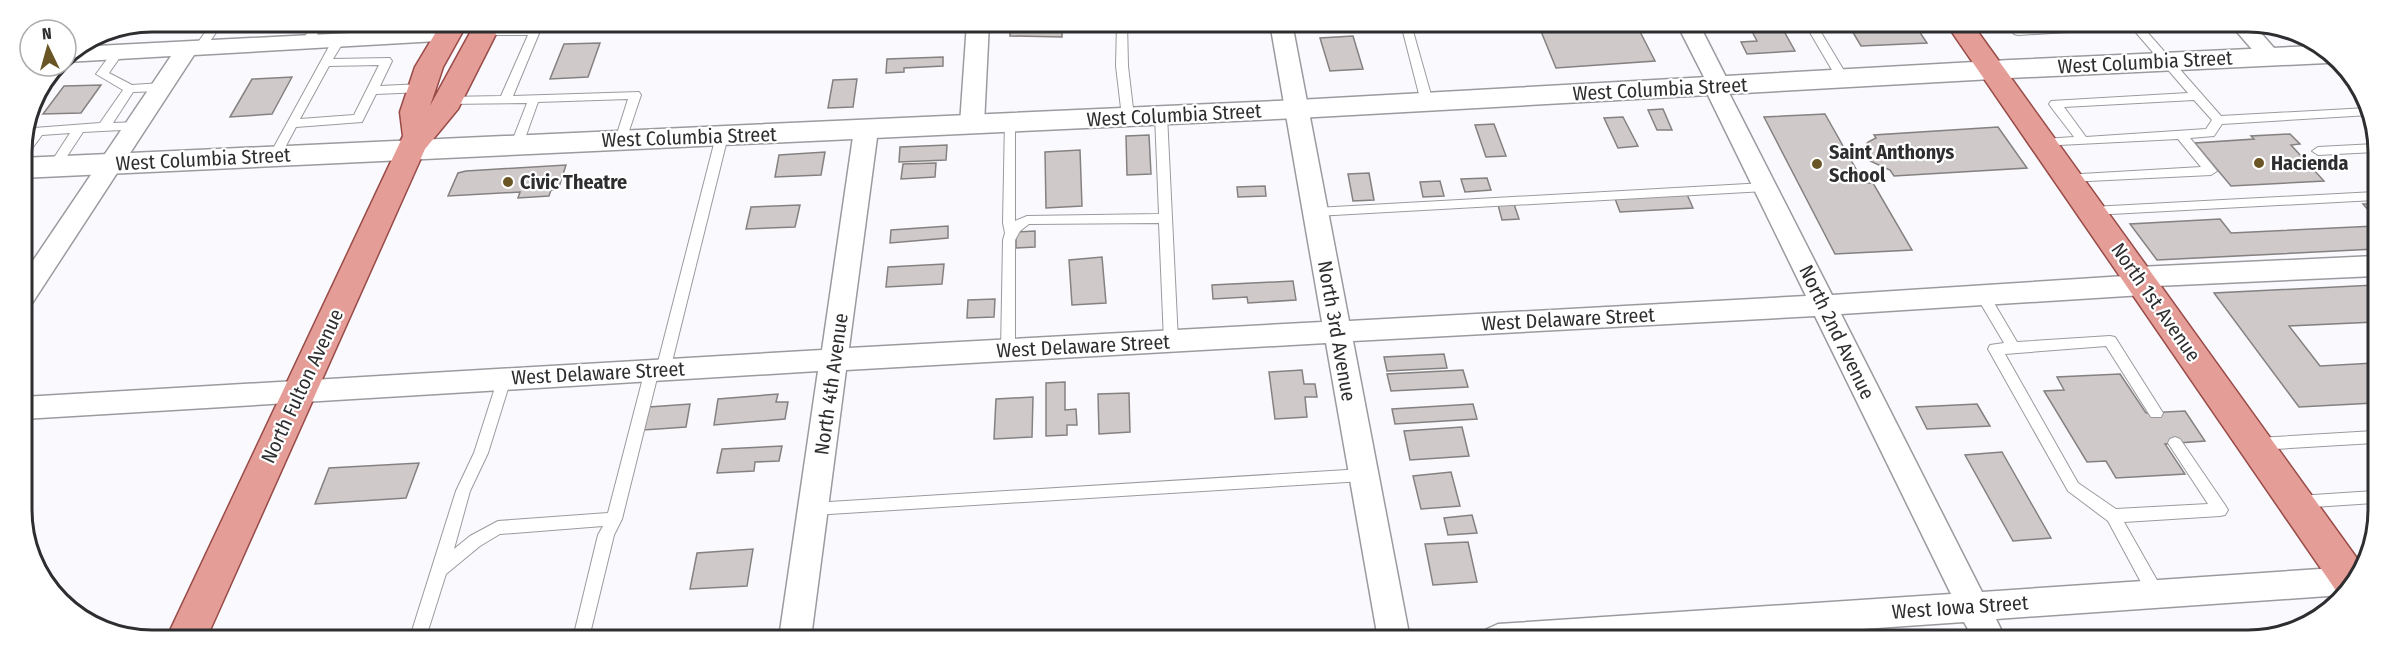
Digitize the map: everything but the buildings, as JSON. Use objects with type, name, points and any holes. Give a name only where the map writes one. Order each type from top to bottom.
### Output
[{"type":"main road","name":"North Fulton Avenue","points":[[413,142],[414,112],[429,68],[449,32]]},
{"type":"main road","name":"North Fulton Avenue","points":[[190,630],[413,142],[444,110],[484,32]]},
{"type":"main road","name":"North 1st Avenue","points":[[1965,32],[2348,576]]},
{"type":"main road","name":"West Columbia Street","points":[[32,168],[275,156],[413,142],[517,144],[866,130],[1298,109],[2165,60],[2318,54]]},
{"type":"street","points":[[82,54],[338,41],[416,32]]},
{"type":"street","points":[[972,124],[977,32]]},
{"type":"street","name":"North 3rd Avenue","points":[[1283,32],[1392,630]]},
{"type":"street","name":"North 2nd Avenue","points":[[1692,32],[1719,85],[1717,91],[1985,630]]},
{"type":"street","points":[[2248,32],[2270,56]]},
{"type":"street","points":[[32,272],[112,164],[162,87],[193,49]]},
{"type":"street","name":"North 4th Avenue","points":[[796,630],[866,130]]},
{"type":"street","name":"West Delaware Street","points":[[32,407],[301,390],[1824,305],[2368,266]]},
{"type":"street","name":"West Iowa Street","points":[[1628,630],[2345,581]]},
{"type":"lane","points":[[193,49],[209,32]]},
{"type":"lane","points":[[308,42],[314,32]]},
{"type":"lane","points":[[505,100],[535,32]]},
{"type":"lane","points":[[1122,32],[1122,66],[1128,117]]},
{"type":"lane","points":[[1408,32],[1427,102]]},
{"type":"lane","points":[[1815,32],[1843,79]]},
{"type":"lane","points":[[2141,32],[2218,120]]},
{"type":"lane","points":[[275,156],[292,123],[308,106],[317,78],[338,41]]},
{"type":"lane","points":[[117,52],[102,74],[130,88],[162,87]]},
{"type":"lane","points":[[292,123],[358,119],[363,103],[373,90],[377,76],[386,61],[325,63]]},
{"type":"lane","points":[[317,78],[330,78]]},
{"type":"lane","points":[[104,127],[130,88]]},
{"type":"lane","points":[[373,90],[422,88]]},
{"type":"lane","points":[[448,101],[635,95],[621,140]]},
{"type":"lane","points":[[2082,140],[2055,104],[2197,96]]},
{"type":"lane","points":[[517,144],[534,99]]},
{"type":"lane","points":[[2218,120],[2361,112]]},
{"type":"lane","points":[[1161,116],[1171,341]]},
{"type":"lane","points":[[2043,143],[2210,133],[2218,120]]},
{"type":"lane","points":[[1008,351],[1011,232],[1009,223],[1009,123]]},
{"type":"lane","points":[[33,139],[38,131],[137,126]]},
{"type":"lane","points":[[54,167],[79,129]]},
{"type":"lane","points":[[2068,178],[2211,171],[2181,135]]},
{"type":"lane","points":[[582,630],[606,536],[614,519],[722,136]]},
{"type":"lane","points":[[2318,151],[2368,148]]},
{"type":"lane","points":[[1316,212],[1765,187]]},
{"type":"lane","points":[[2092,211],[2368,196]]},
{"type":"lane","points":[[1011,232],[1027,220],[1165,218]]},
{"type":"lane","points":[[1982,294],[2013,347]]},
{"type":"lane","points":[[2156,412],[2110,341],[1995,349],[2073,487],[2113,516],[2156,594]]},
{"type":"lane","points":[[420,630],[463,491],[481,453],[504,379]]},
{"type":"lane","points":[[2255,444],[2368,437]]},
{"type":"lane","points":[[2113,516],[2220,510],[2175,443]]},
{"type":"lane","points":[[813,509],[1363,475]]},
{"type":"lane","points":[[2296,502],[2368,497]]},
{"type":"lane","points":[[440,570],[475,542],[498,528],[614,519]]},
{"type":"place","name":"Hacienda","points":[[2259,163]]},
{"type":"place","name":"Saint Anthonys School","points":[[1817,164]]},
{"type":"place","name":"Civic Theatre","points":[[508,182]]}]
